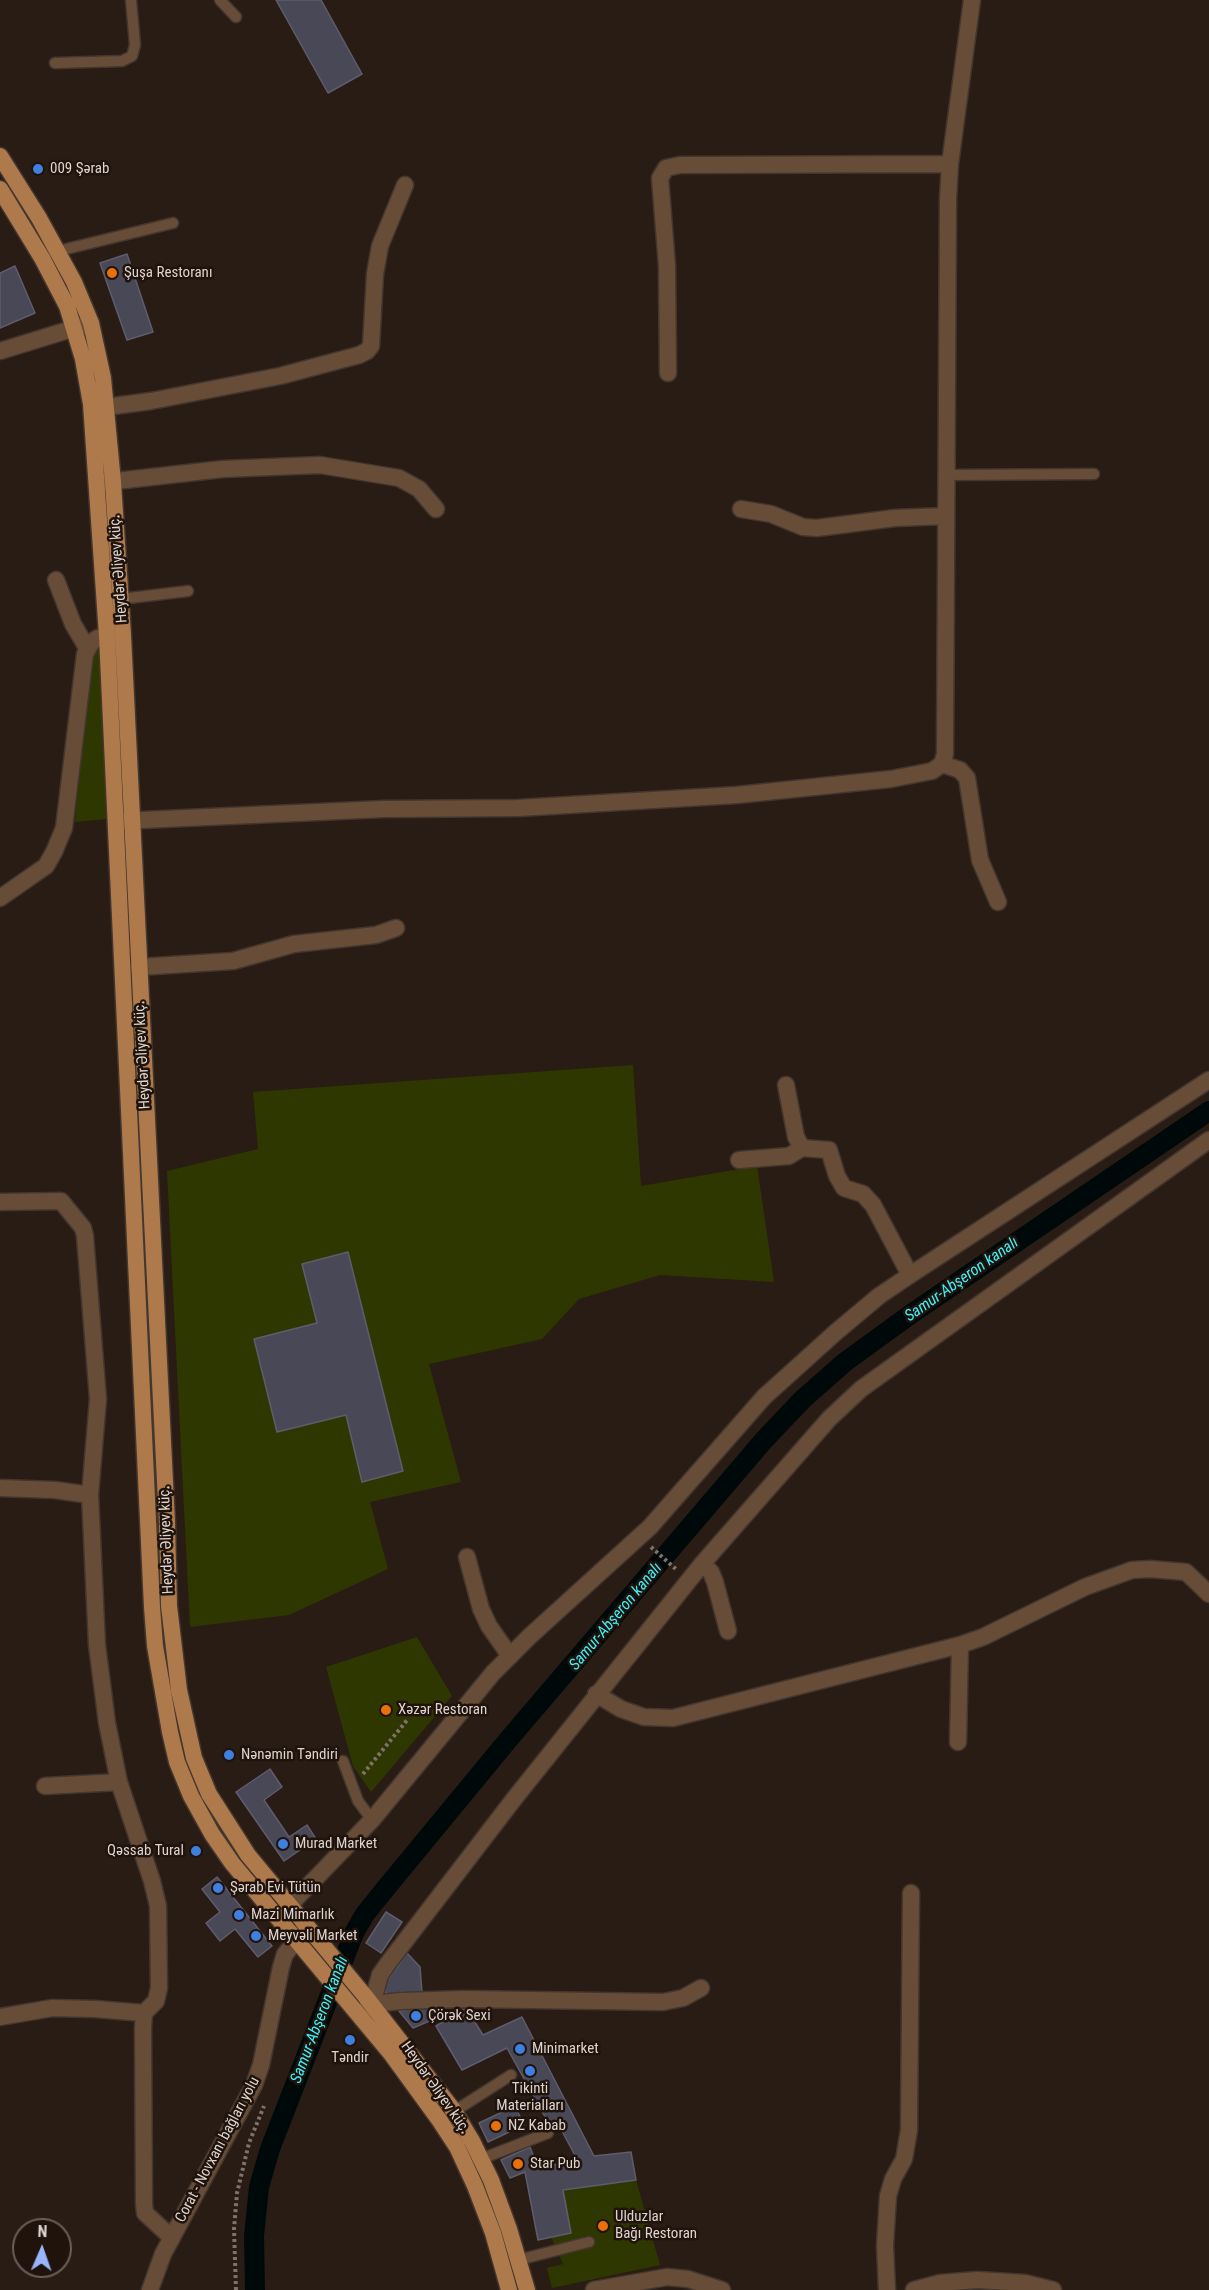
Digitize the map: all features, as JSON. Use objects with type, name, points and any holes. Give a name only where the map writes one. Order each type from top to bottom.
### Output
[{"type":"main road","name":"Heydər Əliyev küç.","points":[[0,156],[58,251],[74,282],[83,326],[88,380],[121,599],[115,635]]},
{"type":"main road","name":"Heydər Əliyev küç.","points":[[0,189],[99,355],[106,407],[105,483],[124,821],[155,1646],[170,1732],[177,1762],[191,1796],[226,1853],[283,1911],[300,1919],[306,1942]]},
{"type":"main road","name":"Heydər Əliyev küç.","points":[[124,821],[139,967],[169,1606],[179,1690],[194,1758],[208,1794],[283,1911],[306,1942],[362,2006],[392,2055],[447,2116],[481,2159],[491,2181],[527,2290]]},
{"type":"main road","name":"Heydər Əliyev küç.","points":[[447,2116],[457,2147],[493,2233],[509,2290]]},
{"type":"street","points":[[124,821],[384,809],[518,808],[737,795],[891,779],[932,771],[942,764],[945,754],[948,199],[950,164],[972,0]]},
{"type":"street","points":[[668,373],[667,266],[660,178],[666,168],[680,165],[950,164]]},
{"type":"street","points":[[106,407],[152,401],[280,376],[367,351],[371,346],[375,274],[380,246],[405,185]]},
{"type":"street","points":[[0,351],[83,326]]},
{"type":"street","points":[[105,483],[223,469],[320,465],[399,478],[420,489],[436,509]]},
{"type":"street","points":[[741,509],[771,514],[803,527],[817,528],[895,518],[946,516]]},
{"type":"street","points":[[56,580],[73,624],[87,648]]},
{"type":"street","points":[[0,898],[46,866],[64,828],[87,648],[92,642],[115,635]]},
{"type":"street","points":[[942,764],[960,770],[967,778],[980,860],[998,902]]},
{"type":"street","points":[[139,967],[234,961],[294,944],[376,935],[396,928]]},
{"type":"street","points":[[283,1911],[372,1820],[510,1656],[650,1527],[764,1397],[836,1332],[879,1296],[910,1275],[1209,1080]]},
{"type":"street","points":[[786,1085],[796,1137],[801,1148]]},
{"type":"street","points":[[362,2006],[394,1955],[597,1694],[702,1563],[829,1419],[861,1389],[1209,1140]]},
{"type":"street","points":[[739,1160],[789,1156],[801,1148],[829,1150],[837,1176],[844,1188],[862,1194],[873,1205],[910,1275]]},
{"type":"street","points":[[0,1202],[61,1201],[83,1228],[98,1399],[90,1495],[97,1645],[107,1723],[119,1782],[158,1906],[159,1988],[156,2001],[144,2013],[144,2203],[145,2213],[172,2238]]},
{"type":"street","points":[[0,1488],[55,1490],[90,1495]]},
{"type":"street","points":[[467,1557],[481,1609],[489,1626],[510,1656]]},
{"type":"street","points":[[702,1563],[711,1572],[715,1582],[728,1631]]},
{"type":"street","points":[[597,1694],[621,1709],[644,1717],[673,1718],[983,1637],[1085,1587],[1132,1570],[1186,1572],[1209,1594]]},
{"type":"street","points":[[958,1742],[960,1644]]},
{"type":"street","points":[[45,1786],[119,1782]]},
{"type":"street","points":[[887,2290],[885,2245],[888,2196],[893,2179],[904,2159],[909,2130],[911,1893]]},
{"type":"street","name":"Corat - Novxanı bağları yolu","points":[[150,2290],[154,2275],[172,2238],[254,2085],[261,2065],[285,1954],[306,1942]]},
{"type":"street","points":[[362,2006],[401,2001],[464,1998],[663,2002],[683,1998],[701,1988]]},
{"type":"street","points":[[0,2017],[52,2008],[104,2009],[144,2013]]},
{"type":"street","points":[[594,2290],[667,2277],[688,2279],[722,2290]]},
{"type":"street","points":[[914,2290],[940,2283],[977,2280],[1025,2283],[1053,2290]]},
{"type":"lane","points":[[55,63],[122,61],[132,56],[135,45],[131,0]]},
{"type":"lane","points":[[220,0],[236,17]]},
{"type":"lane","points":[[58,251],[173,224]]},
{"type":"lane","points":[[947,475],[1094,474]]},
{"type":"lane","points":[[121,599],[188,591]]},
{"type":"lane","points":[[343,1761],[363,1810],[372,1820]]},
{"type":"lane","points":[[447,2116],[511,2075]]},
{"type":"lane","points":[[481,2159],[548,2133]]},
{"type":"lane","points":[[518,2260],[589,2242]]},
{"type":"path","points":[[652,1549],[677,1570]]},
{"type":"path","points":[[352,1786],[408,1719]]},
{"type":"path","points":[[236,2290],[234,2229],[237,2193],[249,2143],[266,2104]]},
{"type":"green space","points":[[91,652],[99,652],[107,819],[75,822]]},
{"type":"green space","points":[[633,1065],[641,1186],[757,1166],[774,1282],[660,1275],[579,1299],[542,1339],[429,1364],[461,1482],[370,1502],[388,1569],[289,1615],[190,1627],[167,1171],[258,1149],[253,1092]]},
{"type":"green space","points":[[417,1637],[452,1696],[371,1792],[353,1766],[326,1667]]},
{"type":"green space","points":[[636,2180],[660,2265],[552,2288],[547,2268],[563,2264],[551,2237],[571,2233],[563,2190]]},
{"type":"building","points":[[276,0],[321,0],[362,74],[328,93]]},
{"type":"building","points":[[127,254],[153,332],[127,340],[100,263]]},
{"type":"building","points":[[15,266],[35,313],[0,328],[0,273]]},
{"type":"building","points":[[348,1252],[403,1471],[362,1482],[346,1415],[277,1432],[254,1339],[317,1323],[302,1264]]},
{"type":"building","points":[[270,1769],[282,1787],[264,1800],[289,1837],[307,1825],[316,1839],[284,1861],[236,1792]]},
{"type":"building","points":[[217,1877],[272,1946],[258,1957],[235,1929],[220,1941],[206,1923],[220,1912],[202,1889]]},
{"type":"building","points":[[386,1912],[402,1922],[381,1953],[366,1943]]},
{"type":"building","points":[[407,1953],[420,1967],[422,1993],[400,1992],[391,1998],[382,1988]]},
{"type":"building","points":[[431,2005],[434,2019],[413,2028],[399,2011]]},
{"type":"building","points":[[466,2008],[483,2035],[522,2017],[594,2156],[631,2152],[636,2180],[563,2190],[571,2233],[538,2240],[525,2172],[510,2178],[501,2160],[530,2147],[538,2167],[578,2161],[556,2120],[549,2124],[507,2048],[462,2070],[436,2026]]},
{"type":"building","points":[[515,2106],[524,2125],[488,2142],[479,2123]]},
{"type":"waterway","name":"Samur-Abşeron kanalı","points":[[255,2290],[254,2236],[259,2187],[270,2149],[354,1933],[365,1914],[386,1888],[508,1740],[764,1440],[803,1399],[845,1362],[911,1314],[1209,1111]]},
{"type":"place","name":"009 Şərab","points":[[38,169]]},
{"type":"place","name":"Şuşa Restoranı","points":[[112,273]]},
{"type":"place","name":"Xəzər Restoran","points":[[386,1710]]},
{"type":"place","name":"Nənəmin Təndiri","points":[[229,1755]]},
{"type":"place","name":"Murad Market","points":[[283,1844]]},
{"type":"place","name":"Qəssab Tural","points":[[196,1851]]},
{"type":"place","name":"Şərab Evi Tütün","points":[[218,1888]]},
{"type":"place","name":"Mazi Mimarlık","points":[[239,1915]]},
{"type":"place","name":"Meyvəli Market","points":[[256,1936]]},
{"type":"place","name":"Çörək Sexi","points":[[416,2016]]},
{"type":"place","name":"Təndir","points":[[350,2040]]},
{"type":"place","name":"Minimarket","points":[[520,2049]]},
{"type":"place","name":"Tikinti Materialları","points":[[530,2071]]},
{"type":"place","name":"NZ Kabab","points":[[496,2126]]},
{"type":"place","name":"Star Pub","points":[[518,2164]]},
{"type":"place","name":"Ulduzlar Bağı Restoran","points":[[603,2226]]}]
